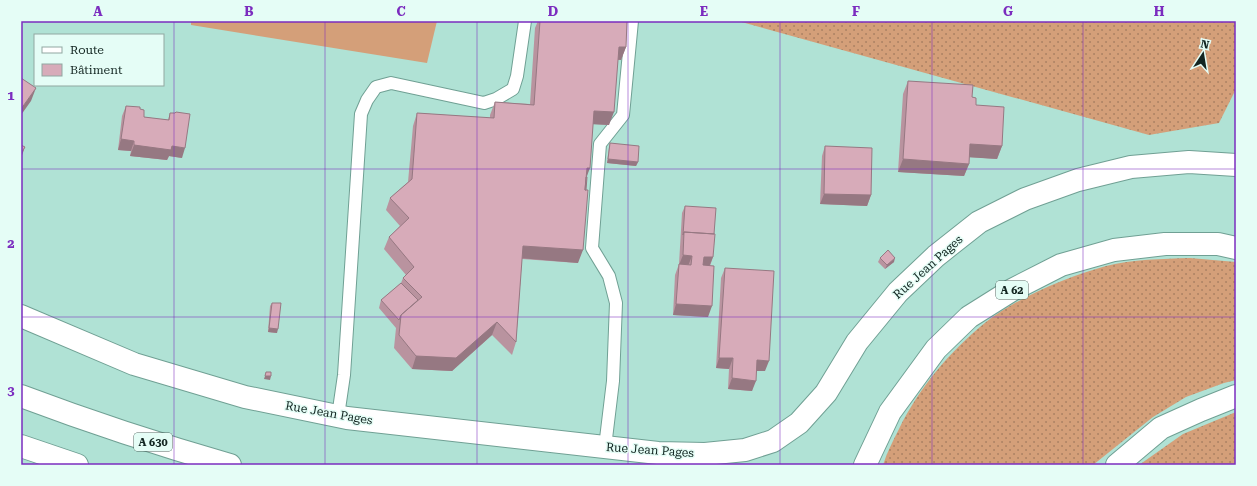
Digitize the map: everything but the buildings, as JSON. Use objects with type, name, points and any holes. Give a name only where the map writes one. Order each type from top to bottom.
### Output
[{"type":"main road","name":"Rue Jean Pages","points":[[21,316],[134,364],[245,396],[338,416],[658,453],[705,454],[745,450],[773,441],[799,424],[826,393],[858,342],[898,292],[936,256],[979,222],[1025,200],[1078,180],[1131,167],[1189,162],[1236,165]]},
{"type":"main road","name":"A 62","points":[[865,465],[890,412],[936,349],[969,317],[1012,290],[1061,265],[1114,250],[1164,244],[1218,244],[1236,248]]},
{"type":"main road","points":[[21,384],[76,417]]},
{"type":"main road","name":"A 630","points":[[21,396],[76,417],[163,446],[230,465]]},
{"type":"main road","points":[[1117,465],[1161,428],[1236,396]]},
{"type":"main road","points":[[21,446],[77,465]]},
{"type":"lane","points":[[338,416],[344,374],[360,114],[376,87],[392,84],[484,104],[496,99],[513,89],[517,76],[525,21]]},
{"type":"lane","points":[[605,447],[613,381],[616,303],[609,276],[592,248],[600,144],[623,115],[632,21]]},
{"type":"shaded area","points":[[191,21],[437,21],[427,63],[191,25]]},
{"type":"shaded area","points":[[738,21],[1236,21],[1236,89],[1219,123],[1149,135]]},
{"type":"shaded area","points":[[1190,258],[1236,262],[1236,380],[1186,397],[1153,417],[1093,465],[883,465],[890,447],[907,414],[936,371],[973,333],[999,313],[1043,289],[1075,276],[1106,266],[1158,259]]},
{"type":"shaded area","points":[[1236,412],[1236,465],[1139,465],[1183,434]]}]
